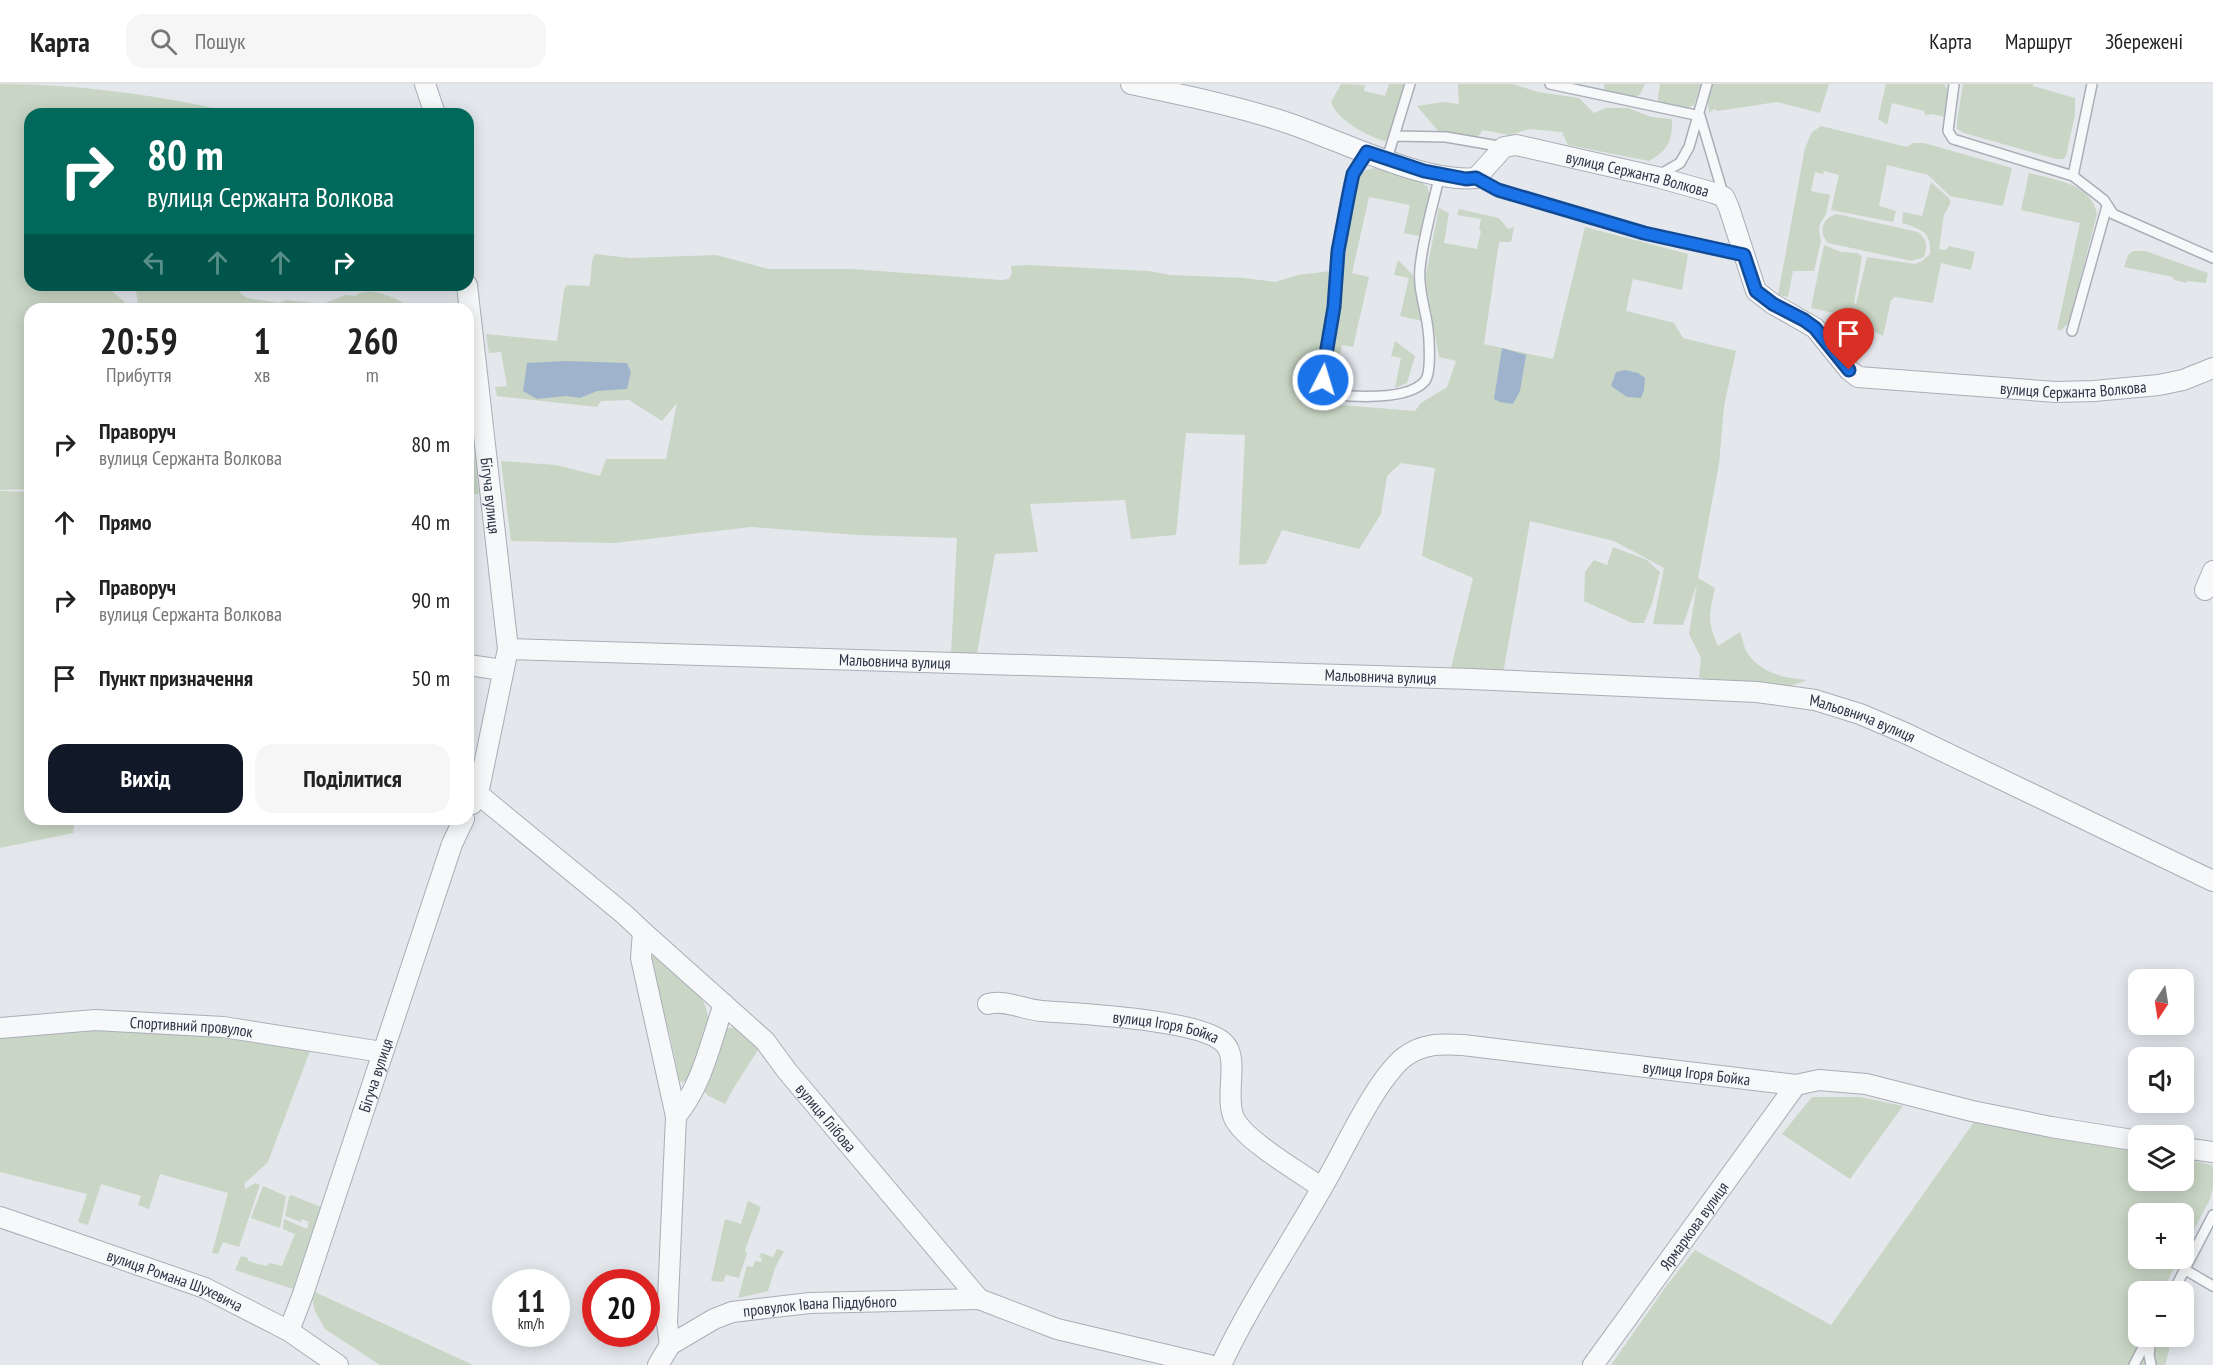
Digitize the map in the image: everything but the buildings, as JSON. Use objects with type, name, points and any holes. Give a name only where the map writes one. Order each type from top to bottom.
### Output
[{"type":"street","points":[[425,84],[433,108]]},
{"type":"street","points":[[1133,84],[1287,122],[1386,159],[1466,179],[1476,178],[1504,147]]},
{"type":"street","name":"вулиця Сержанта Волкова","points":[[1504,147],[1516,145],[1657,177],[1714,192],[1724,197],[1756,291],[1773,304],[1815,328],[1849,370],[1858,377],[2056,392],[2084,392],[2159,385],[2183,380],[2213,368]]},
{"type":"street","name":"Бігуча вулиця","points":[[474,347],[508,649],[474,800]]},
{"type":"street","points":[[2205,590],[2213,571]]},
{"type":"street","name":"Мальовнича вулиця","points":[[508,649],[1471,679],[1757,692],[1815,700],[1860,714],[1905,733],[2213,881]]},
{"type":"street","points":[[474,666],[503,670]]},
{"type":"street","name":"вулиця Глібова","points":[[477,794],[624,914],[765,1041],[787,1071],[978,1299],[1065,1331],[1209,1365]]},
{"type":"street","name":"Бігуча вулиця","points":[[289,1331],[452,844],[461,825]]},
{"type":"street","points":[[643,932],[641,958],[676,1116],[668,1323],[670,1345]]},
{"type":"street","name":"вулиця Ігоря Бойка","points":[[988,1004],[998,1003],[1041,1011],[1139,1020],[1213,1035],[1227,1045],[1230,1051],[1230,1103],[1237,1124],[1247,1136],[1322,1188]]},
{"type":"street","points":[[676,1116],[684,1107],[693,1089],[724,1004]]},
{"type":"street","name":"Спортивний провулок","points":[[0,1028],[95,1020],[223,1027],[382,1052]]},
{"type":"street","name":"вулиця Ігоря Бойка","points":[[1221,1365],[1245,1317],[1374,1096],[1390,1072],[1411,1052],[1429,1044],[1796,1085],[1819,1080],[1866,1084],[2017,1120],[2128,1139]]},
{"type":"street","name":"Ярмаркова вулиця","points":[[1593,1365],[1796,1085]]},
{"type":"street","points":[[2194,1149],[2213,1152]]},
{"type":"street","name":"вулиця Романа Шухевича","points":[[0,1217],[205,1288],[289,1331],[338,1365]]},
{"type":"street","name":"провулок Івана Піддубного","points":[[658,1365],[670,1345],[723,1314],[810,1303],[978,1299]]},
{"type":"lane","points":[[1386,159],[1410,84]]},
{"type":"lane","points":[[1550,84],[1700,116]]},
{"type":"lane","points":[[1657,177],[1680,163],[1689,147],[1700,116],[1707,84]]},
{"type":"lane","points":[[1954,84],[1949,127],[1950,136],[1957,141],[2073,176],[2097,194],[2113,214],[2213,258]]},
{"type":"lane","points":[[2073,176],[2092,84]]},
{"type":"lane","points":[[1700,116],[1724,197]]},
{"type":"lane","points":[[1395,136],[1446,136],[1504,147]]},
{"type":"lane","points":[[1367,152],[1353,174],[1338,251],[1334,307],[1323,372],[1323,380],[1328,387],[1348,396],[1399,395],[1409,392],[1425,381],[1428,373],[1428,325],[1420,288],[1420,269],[1440,174]]},
{"type":"lane","points":[[1476,178],[1498,190],[1644,233],[1744,255]]},
{"type":"lane","points":[[2072,331],[2107,206]]},
{"type":"lane","points":[[2194,1250],[2213,1215]]},
{"type":"lane","points":[[2178,1281],[2184,1269],[2213,1286]]},
{"type":"lane","points":[[2134,1365],[2144,1347]]},
{"type":"lane","points":[[2149,1347],[2151,1365]]},
{"type":"green space","points":[[0,84],[61,86],[122,92],[212,108],[24,108],[24,291],[112,291],[124,303],[24,303],[24,489],[0,490]]},
{"type":"green space","points":[[1341,84],[1365,85],[1364,91],[1385,96],[1389,84],[1404,84],[1393,129],[1386,141],[1354,127],[1339,115],[1331,102]]},
{"type":"green space","points":[[1458,84],[1513,84],[1538,92],[1579,98],[1594,113],[1606,108],[1628,108],[1651,117],[1672,119],[1670,139],[1665,149],[1649,161],[1568,145],[1562,132],[1529,129],[1510,135],[1483,130],[1470,146],[1438,131],[1417,106],[1443,102],[1459,104]]},
{"type":"green space","points":[[1604,84],[1645,84],[1635,98],[1605,93]]},
{"type":"green space","points":[[1660,84],[1701,84],[1694,105],[1684,110],[1659,104]]},
{"type":"green space","points":[[1711,84],[1829,84],[1820,113],[1777,102],[1718,111],[1714,109],[1709,113]]},
{"type":"green space","points":[[1886,84],[1944,84],[1949,93],[1945,117],[1925,115],[1924,111],[1892,103],[1887,125],[1878,119]]},
{"type":"green space","points":[[1963,84],[2033,84],[2033,86],[2075,98],[2075,115],[2066,156],[2063,159],[2056,159],[1957,129]]},
{"type":"green space","points":[[1821,126],[1907,147],[1913,143],[1924,143],[2012,168],[2003,206],[1950,196],[1928,175],[1887,165],[1879,206],[1896,211],[1893,222],[1831,210],[1839,175],[1824,171],[1823,174],[1815,172],[1811,191],[1830,195],[1826,214],[1820,224],[1821,241],[1814,271],[1793,271],[1788,297],[1778,295],[1805,148],[1812,132]]},
{"type":"green space","points":[[1374,168],[1411,176],[1427,186],[1430,195],[1420,236],[1404,233],[1410,205],[1369,197],[1352,273],[1369,277],[1353,347],[1342,345],[1333,385],[1353,388],[1351,395],[1333,390],[1327,379],[1344,239],[1356,186],[1361,174]]},
{"type":"green space","points":[[2029,173],[2080,189],[2088,196],[2097,214],[2069,323],[2061,330],[2057,330],[2080,223],[2021,210]]},
{"type":"green space","points":[[1931,182],[1951,202],[1944,215],[1939,249],[1946,250],[1949,246],[1975,252],[1971,270],[1941,263],[1933,303],[1895,297],[1891,300],[1883,336],[1843,315],[1811,308],[1824,245],[1841,252],[1858,253],[1862,257],[1854,303],[1856,304],[1867,257],[1915,264],[1930,254],[1929,241],[1924,232],[1902,223],[1903,212],[1922,216]]},
{"type":"green space","points":[[1439,208],[1449,213],[1444,243],[1477,249],[1481,219],[1457,215],[1459,209],[1499,218],[1508,229],[1514,227],[1511,242],[1499,242],[1484,344],[1553,359],[1585,227],[1688,254],[1682,290],[1633,279],[1626,311],[1674,323],[1683,338],[1736,351],[1724,406],[1719,464],[1698,578],[1715,588],[1710,612],[1712,630],[1718,646],[1740,632],[1747,652],[1760,666],[1774,674],[1807,680],[1786,688],[1715,684],[1699,677],[1701,658],[1689,634],[1697,584],[1683,625],[1653,624],[1664,568],[1614,541],[1530,521],[1503,674],[1450,672],[1473,578],[1422,556],[1435,468],[1401,463],[1387,476],[1381,514],[1359,549],[1282,530],[1266,564],[1239,565],[1245,435],[1186,433],[1176,535],[1131,539],[1125,500],[1030,504],[1038,552],[995,554],[977,653],[951,655],[957,538],[857,535],[751,527],[614,543],[511,541],[501,461],[556,465],[600,476],[606,459],[666,459],[677,403],[662,421],[629,400],[601,401],[597,407],[497,396],[495,387],[507,386],[501,352],[489,353],[486,334],[557,341],[564,290],[567,285],[589,286],[595,254],[630,258],[716,255],[769,269],[851,269],[1002,280],[1009,279],[1012,273],[1011,266],[1028,265],[1149,271],[1170,275],[1244,278],[1275,282],[1298,275],[1331,271],[1333,272],[1330,305],[1316,380],[1318,390],[1341,405],[1415,411],[1421,403],[1447,387],[1456,361],[1439,357],[1427,289],[1426,274]]},
{"type":"green space","points":[[1837,214],[1918,232],[1926,243],[1924,257],[1912,261],[1828,243],[1823,234],[1823,226],[1828,219]]},
{"type":"green space","points":[[2133,251],[2145,251],[2208,273],[2206,283],[2187,281],[2186,283],[2174,280],[2173,277],[2124,267],[2128,255]]},
{"type":"green space","points":[[1398,260],[1413,275],[1422,321],[1400,316],[1409,278],[1394,275]]},
{"type":"green space","points":[[136,291],[239,291],[247,298],[279,303],[138,303]]},
{"type":"green space","points":[[369,292],[377,292],[403,303],[325,303],[345,295],[355,296]]},
{"type":"green space","points":[[286,300],[314,303],[279,303]]},
{"type":"green space","points":[[1395,341],[1415,356],[1407,383],[1395,388],[1401,358],[1391,356]]},
{"type":"green space","points":[[474,454],[479,494],[474,494]]},
{"type":"green space","points":[[0,491],[24,492],[24,825],[74,825],[73,833],[0,848]]},
{"type":"green space","points":[[1613,547],[1647,560],[1660,572],[1644,623],[1632,623],[1584,601],[1585,572],[1594,560],[1607,565]]},
{"type":"green space","points":[[655,955],[690,984],[704,1002],[707,1012],[708,1023],[704,1039],[692,1071],[682,1083],[653,981],[650,959]]},
{"type":"green space","points":[[92,1027],[195,1034],[310,1051],[268,1162],[244,1184],[246,1189],[255,1183],[260,1185],[239,1247],[223,1242],[218,1254],[212,1253],[228,1193],[160,1174],[149,1209],[138,1205],[141,1196],[101,1184],[88,1225],[78,1222],[87,1194],[0,1172],[0,1032]]},
{"type":"green space","points":[[727,1028],[738,1028],[760,1047],[725,1104],[707,1095],[701,1087],[720,1035]]},
{"type":"green space","points":[[1812,1097],[1860,1097],[1903,1106],[1850,1179],[1782,1134]]},
{"type":"green space","points":[[1974,1122],[2128,1149],[2128,1191],[2194,1191],[2194,1161],[2213,1165],[2213,1188],[2210,1199],[2194,1230],[2194,1203],[2128,1203],[2128,1269],[2174,1269],[2168,1281],[2128,1281],[2128,1347],[2169,1347],[2165,1365],[1611,1365],[1667,1285],[1695,1250],[1831,1325]]},
{"type":"green space","points":[[263,1186],[286,1196],[280,1228],[251,1218]]},
{"type":"green space","points":[[291,1195],[321,1207],[293,1289],[235,1270],[241,1256],[248,1258],[248,1261],[266,1266],[270,1263],[282,1266],[295,1234],[283,1229],[284,1219],[307,1229],[309,1222],[302,1219],[301,1222],[285,1216]]},
{"type":"green space","points":[[748,1201],[761,1207],[745,1250],[747,1253],[739,1278],[726,1275],[723,1282],[711,1281],[725,1219],[741,1224]]},
{"type":"green space","points":[[777,1249],[784,1251],[775,1268],[768,1291],[738,1298],[747,1266],[753,1267],[755,1261],[761,1262],[762,1258],[759,1257],[761,1253],[773,1257]]},
{"type":"green space","points":[[313,1291],[473,1365],[380,1365],[325,1329],[315,1311],[311,1294]]},
{"type":"water","points":[[1502,348],[1526,355],[1520,391],[1513,404],[1494,399]]},
{"type":"water","points":[[565,361],[627,363],[631,372],[627,389],[597,391],[580,398],[566,396],[537,399],[523,391],[527,363]]},
{"type":"water","points":[[1625,370],[1638,373],[1645,378],[1641,398],[1627,397],[1611,386],[1616,372]]},
{"type":"route","points":[[1323,380],[1334,307],[1338,251],[1353,174],[1367,152],[1424,171],[1466,179],[1476,178],[1498,190],[1644,233],[1744,255],[1756,291],[1773,304],[1815,328],[1849,370]]}]
